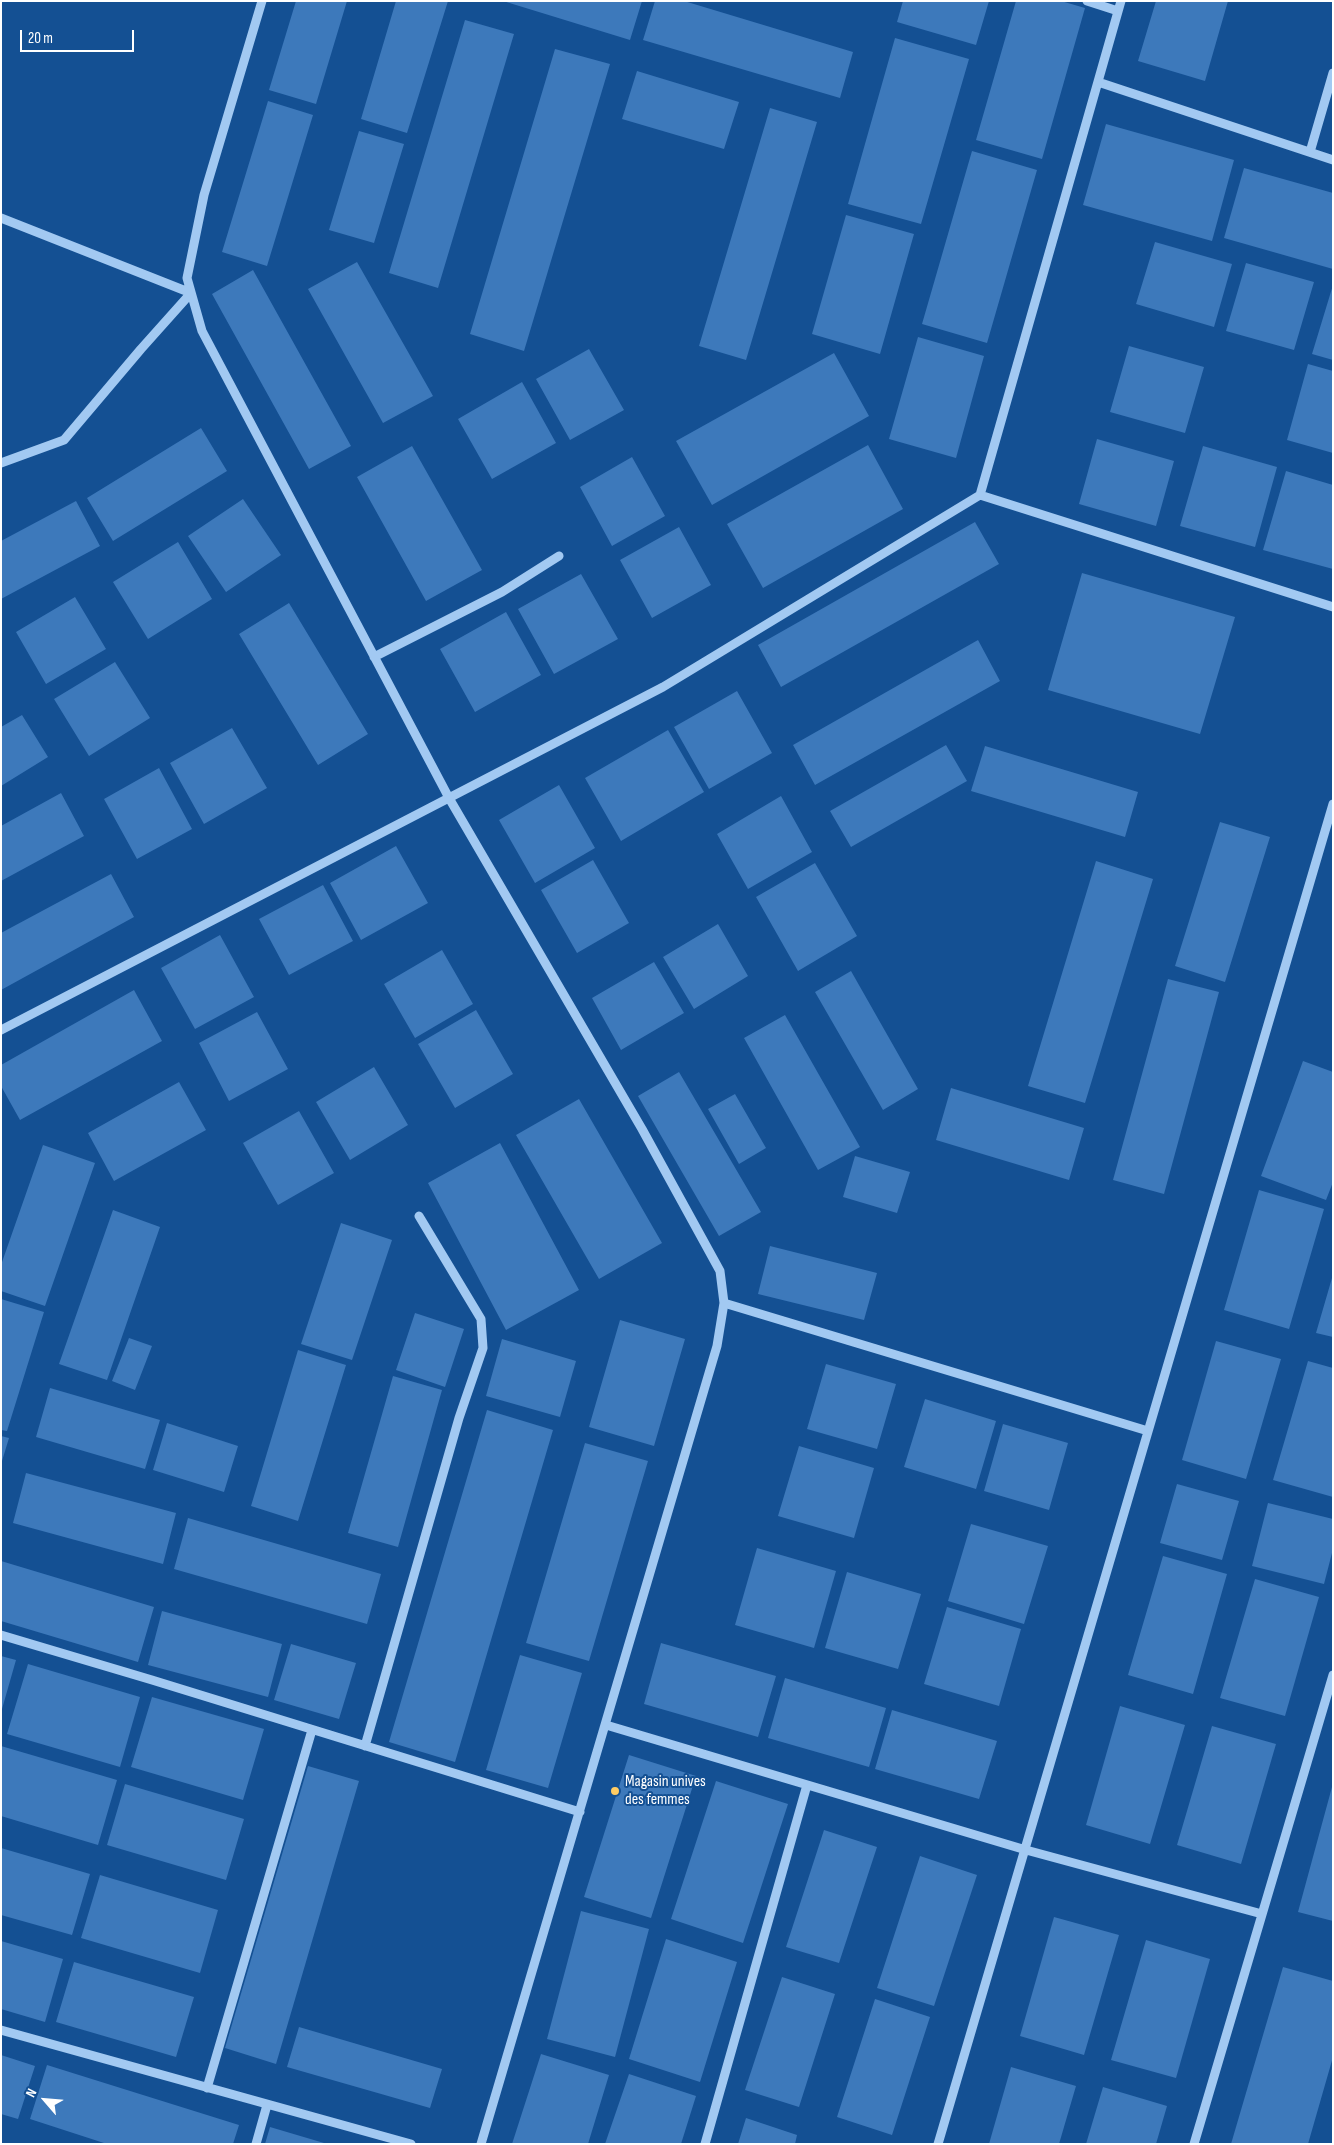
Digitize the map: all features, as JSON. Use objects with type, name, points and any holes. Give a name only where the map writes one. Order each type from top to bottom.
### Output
[{"type":"street","points":[[262,1],[204,195],[187,278],[202,331],[449,798],[642,1129],[720,1271],[724,1303],[717,1346],[481,2144]]},
{"type":"street","points":[[1087,1],[1118,11]]},
{"type":"street","points":[[1,1030],[664,687],[980,495],[1120,1]]},
{"type":"street","points":[[1310,152],[1333,73]]},
{"type":"street","points":[[1098,82],[1333,160]]},
{"type":"street","points":[[1,218],[191,293]]},
{"type":"street","points":[[1,463],[64,440],[141,348],[191,293]]},
{"type":"street","points":[[980,495],[1333,607]]},
{"type":"street","points":[[374,657],[502,592],[558,556]]},
{"type":"street","points":[[938,2144],[1333,804]]},
{"type":"street","points":[[365,1746],[459,1418],[483,1348],[481,1319],[419,1216]]},
{"type":"street","points":[[724,1303],[1148,1431]]},
{"type":"street","points":[[1,1635],[580,1812]]},
{"type":"street","points":[[1194,2144],[1333,1675]]},
{"type":"street","points":[[606,1725],[1026,1850],[1262,1914]]},
{"type":"street","points":[[207,2088],[312,1730]]},
{"type":"street","points":[[705,2144],[806,1784]]},
{"type":"street","points":[[1,2030],[411,2144]]},
{"type":"street","points":[[256,2144],[267,2105]]},
{"type":"building","points":[[296,1],[347,1],[316,104],[269,90]]},
{"type":"building","points":[[396,1],[448,1],[407,133],[361,119]]},
{"type":"building","points":[[503,1],[642,1],[630,40]]},
{"type":"building","points":[[655,1],[684,1],[853,52],[840,98],[643,40]]},
{"type":"building","points":[[903,1],[989,1],[976,45],[897,22]]},
{"type":"building","points":[[1016,1],[1061,1],[1085,8],[1042,159],[976,140]]},
{"type":"building","points":[[1156,1],[1228,1],[1205,81],[1138,61]]},
{"type":"building","points":[[465,20],[514,34],[438,288],[389,273]]},
{"type":"building","points":[[895,38],[969,59],[921,224],[848,204]]},
{"type":"building","points":[[555,49],[610,64],[524,351],[470,334]]},
{"type":"building","points":[[637,71],[739,102],[724,149],[622,119]]},
{"type":"building","points":[[268,101],[313,115],[267,266],[222,252]]},
{"type":"building","points":[[770,108],[817,122],[746,360],[699,346]]},
{"type":"building","points":[[1106,124],[1234,160],[1212,241],[1083,205]]},
{"type":"building","points":[[359,131],[404,144],[374,243],[329,230]]},
{"type":"building","points":[[972,151],[1037,170],[987,343],[922,324]]},
{"type":"building","points":[[1244,168],[1333,193],[1333,269],[1224,238]]},
{"type":"building","points":[[846,215],[914,234],[880,354],[812,334]]},
{"type":"building","points":[[1155,242],[1232,264],[1214,327],[1136,304]]},
{"type":"building","points":[[357,262],[433,396],[383,423],[308,289]]},
{"type":"building","points":[[1246,263],[1314,282],[1294,350],[1226,331]]},
{"type":"building","points":[[253,270],[351,446],[309,469],[212,294]]},
{"type":"building","points":[[1333,285],[1333,360],[1312,354]]},
{"type":"building","points":[[918,337],[984,356],[956,458],[889,439]]},
{"type":"building","points":[[1129,346],[1204,367],[1185,433],[1110,412]]},
{"type":"building","points":[[589,349],[624,410],[570,440],[536,379]]},
{"type":"building","points":[[834,353],[869,416],[712,505],[676,441]]},
{"type":"building","points":[[1308,364],[1333,371],[1333,453],[1287,440]]},
{"type":"building","points":[[522,382],[556,443],[492,479],[458,419]]},
{"type":"building","points":[[201,428],[227,471],[113,541],[87,498]]},
{"type":"building","points":[[1097,439],[1174,461],[1156,526],[1079,504]]},
{"type":"building","points":[[868,445],[903,509],[763,588],[727,524]]},
{"type":"building","points":[[412,446],[482,570],[426,601],[357,477]]},
{"type":"building","points":[[1203,446],[1277,467],[1255,547],[1180,526]]},
{"type":"building","points":[[632,457],[665,516],[612,546],[580,487]]},
{"type":"building","points":[[1286,471],[1333,485],[1333,569],[1263,550]]},
{"type":"building","points":[[243,499],[281,555],[226,592],[188,536]]},
{"type":"building","points":[[76,501],[100,546],[1,599],[1,541]]},
{"type":"building","points":[[975,522],[999,564],[781,687],[758,645]]},
{"type":"building","points":[[679,527],[711,585],[652,618],[620,560]]},
{"type":"building","points":[[178,542],[212,599],[148,639],[113,582]]},
{"type":"building","points":[[1082,573],[1235,617],[1200,734],[1048,690]]},
{"type":"building","points":[[581,574],[618,639],[554,674],[518,609]]},
{"type":"building","points":[[75,597],[106,649],[46,684],[16,632]]},
{"type":"building","points":[[289,603],[368,734],[318,765],[239,634]]},
{"type":"building","points":[[506,612],[541,675],[475,712],[440,649]]},
{"type":"building","points":[[978,640],[1000,681],[815,785],[793,745]]},
{"type":"building","points":[[115,662],[150,718],[89,756],[54,699]]},
{"type":"building","points":[[737,691],[772,753],[709,789],[674,727]]},
{"type":"building","points":[[22,715],[48,757],[1,786],[1,727]]},
{"type":"building","points":[[232,728],[267,788],[204,824],[170,763]]},
{"type":"building","points":[[668,730],[704,792],[621,841],[585,778]]},
{"type":"building","points":[[946,745],[967,781],[851,847],[830,811]]},
{"type":"building","points":[[985,746],[1138,792],[1125,837],[971,791]]},
{"type":"building","points":[[159,768],[192,829],[137,859],[104,799]]},
{"type":"building","points":[[559,785],[595,848],[535,883],[499,820]]},
{"type":"building","points":[[61,793],[84,836],[1,881],[1,826]]},
{"type":"building","points":[[781,796],[812,852],[748,889],[717,834]]},
{"type":"building","points":[[1220,822],[1270,837],[1225,982],[1175,966]]},
{"type":"building","points":[[396,846],[428,903],[361,940],[330,883]]},
{"type":"building","points":[[593,860],[629,923],[577,953],[541,890]]},
{"type":"building","points":[[1096,861],[1153,879],[1085,1103],[1028,1086]]},
{"type":"building","points":[[815,863],[857,936],[798,971],[756,897]]},
{"type":"building","points":[[111,874],[134,917],[1,990],[1,933]]},
{"type":"building","points":[[323,885],[353,941],[289,975],[259,919]]},
{"type":"building","points":[[718,924],[748,976],[694,1009],[663,957]]},
{"type":"building","points":[[220,935],[254,997],[195,1029],[161,968]]},
{"type":"building","points":[[442,950],[473,1004],[415,1038],[384,984]]},
{"type":"building","points":[[654,962],[684,1013],[621,1050],[592,998]]},
{"type":"building","points":[[851,971],[918,1089],[883,1110],[815,992]]},
{"type":"building","points":[[1168,979],[1219,992],[1164,1194],[1113,1180]]},
{"type":"building","points":[[134,990],[162,1041],[20,1120],[1,1086],[1,1065]]},
{"type":"building","points":[[476,1010],[513,1074],[455,1108],[418,1044]]},
{"type":"building","points":[[257,1012],[288,1069],[229,1101],[199,1043]]},
{"type":"building","points":[[785,1015],[860,1147],[818,1170],[744,1038]]},
{"type":"building","points":[[1303,1061],[1333,1072],[1333,1182],[1326,1200],[1261,1176]]},
{"type":"building","points":[[374,1067],[408,1125],[350,1160],[316,1102]]},
{"type":"building","points":[[679,1072],[761,1212],[719,1236],[638,1096]]},
{"type":"building","points":[[179,1082],[206,1130],[114,1181],[88,1133]]},
{"type":"building","points":[[951,1088],[1084,1128],[1069,1180],[936,1140]]},
{"type":"building","points":[[735,1094],[766,1148],[739,1164],[708,1109]]},
{"type":"building","points":[[579,1099],[662,1243],[599,1279],[516,1135]]},
{"type":"building","points":[[299,1111],[334,1173],[278,1205],[243,1143]]},
{"type":"building","points":[[500,1143],[579,1290],[506,1330],[428,1183]]},
{"type":"building","points":[[43,1145],[95,1163],[45,1306],[1,1291],[1,1265]]},
{"type":"building","points":[[855,1156],[910,1172],[897,1213],[843,1197]]},
{"type":"building","points":[[1259,1190],[1324,1209],[1289,1329],[1224,1310]]},
{"type":"building","points":[[113,1210],[160,1227],[107,1380],[59,1364]]},
{"type":"building","points":[[341,1223],[392,1240],[352,1360],[301,1344]]},
{"type":"building","points":[[770,1246],[877,1273],[864,1320],[758,1294]]},
{"type":"building","points":[[1333,1278],[1333,1337],[1316,1333]]},
{"type":"building","points":[[1,1299],[44,1312],[7,1431],[1,1430]]},
{"type":"building","points":[[415,1313],[464,1329],[445,1387],[396,1370]]},
{"type":"building","points":[[620,1320],[685,1339],[654,1446],[589,1427]]},
{"type":"building","points":[[129,1338],[152,1346],[135,1390],[112,1381]]},
{"type":"building","points":[[502,1339],[576,1361],[560,1417],[486,1396]]},
{"type":"building","points":[[1216,1341],[1281,1359],[1246,1479],[1182,1460]]},
{"type":"building","points":[[298,1350],[346,1365],[298,1521],[251,1506]]},
{"type":"building","points":[[1308,1361],[1333,1368],[1333,1497],[1273,1480]]},
{"type":"building","points":[[826,1364],[896,1384],[877,1449],[807,1429]]},
{"type":"building","points":[[393,1376],[442,1390],[398,1547],[348,1533]]},
{"type":"building","points":[[50,1388],[160,1420],[145,1469],[36,1437]]},
{"type":"building","points":[[925,1399],[996,1421],[976,1489],[904,1467]]},
{"type":"building","points":[[487,1410],[553,1430],[455,1762],[389,1742]]},
{"type":"building","points":[[167,1423],[238,1446],[224,1492],[153,1470]]},
{"type":"building","points":[[1003,1424],[1068,1443],[1049,1510],[984,1491]]},
{"type":"building","points":[[1,1436],[9,1438],[2,1461],[1,1461]]},
{"type":"building","points":[[585,1443],[648,1461],[589,1661],[526,1643]]},
{"type":"building","points":[[799,1446],[874,1468],[854,1538],[778,1516]]},
{"type":"building","points":[[26,1473],[176,1513],[163,1564],[13,1523]]},
{"type":"building","points":[[1177,1484],[1239,1501],[1222,1560],[1160,1543]]},
{"type":"building","points":[[1268,1503],[1333,1519],[1333,1549],[1324,1584],[1252,1566]]},
{"type":"building","points":[[188,1518],[381,1574],[367,1624],[174,1569]]},
{"type":"building","points":[[971,1524],[1048,1546],[1024,1624],[948,1601]]},
{"type":"building","points":[[757,1548],[836,1571],[814,1648],[735,1625]]},
{"type":"building","points":[[1163,1556],[1227,1574],[1193,1694],[1128,1675]]},
{"type":"building","points":[[1,1561],[154,1607],[138,1662],[1,1621]]},
{"type":"building","points":[[847,1572],[921,1594],[898,1669],[825,1648]]},
{"type":"building","points":[[1255,1579],[1319,1597],[1285,1716],[1220,1698]]},
{"type":"building","points":[[947,1607],[1021,1629],[999,1706],[924,1684]]},
{"type":"building","points":[[162,1611],[282,1644],[268,1697],[148,1665]]},
{"type":"building","points":[[661,1643],[776,1676],[758,1737],[644,1704]]},
{"type":"building","points":[[291,1644],[356,1663],[339,1719],[274,1700]]},
{"type":"building","points":[[520,1655],[582,1673],[548,1788],[486,1770]]},
{"type":"building","points":[[1,1656],[16,1660],[2,1709],[1,1709]]},
{"type":"building","points":[[28,1664],[140,1697],[120,1767],[7,1734]]},
{"type":"building","points":[[785,1678],[886,1708],[869,1767],[768,1738]]},
{"type":"building","points":[[152,1697],[264,1729],[243,1800],[131,1767]]},
{"type":"building","points":[[1120,1706],[1185,1725],[1150,1844],[1086,1825]]},
{"type":"building","points":[[892,1710],[997,1741],[979,1799],[875,1769]]},
{"type":"building","points":[[1212,1726],[1276,1744],[1241,1864],[1177,1845]]},
{"type":"building","points":[[1,1746],[117,1780],[98,1845],[1,1816]]},
{"type":"building","points":[[629,1755],[696,1776],[651,1918],[584,1897]]},
{"type":"building","points":[[308,1766],[359,1781],[276,2064],[225,2048]]},
{"type":"building","points":[[716,1781],[788,1804],[743,1943],[671,1919]]},
{"type":"building","points":[[125,1784],[244,1819],[226,1880],[107,1845]]},
{"type":"building","points":[[1333,1787],[1333,1921],[1298,1912]]},
{"type":"building","points":[[824,1830],[877,1847],[839,1963],[786,1947]]},
{"type":"building","points":[[1,1848],[90,1874],[72,1935],[1,1915]]},
{"type":"building","points":[[920,1856],[977,1875],[934,2006],[877,1988]]},
{"type":"building","points":[[100,1875],[218,1910],[200,1973],[81,1938]]},
{"type":"building","points":[[581,1911],[649,1929],[615,2057],[547,2039]]},
{"type":"building","points":[[1054,1917],[1119,1935],[1084,2055],[1020,2036]]},
{"type":"building","points":[[666,1939],[737,1962],[700,2082],[629,2059]]},
{"type":"building","points":[[1146,1940],[1210,1959],[1176,2078],[1111,2060]]},
{"type":"building","points":[[1,1941],[63,1959],[45,2022],[1,2009]]},
{"type":"building","points":[[74,1962],[194,1997],[176,2057],[56,2022]]},
{"type":"building","points":[[1283,1967],[1333,1981],[1333,2057],[1308,2144],[1231,2144]]},
{"type":"building","points":[[782,1977],[835,1994],[799,2107],[745,2090]]},
{"type":"building","points":[[875,1999],[930,2017],[892,2135],[837,2117]]},
{"type":"building","points":[[299,2027],[442,2069],[430,2108],[287,2067]]},
{"type":"building","points":[[541,2054],[609,2075],[588,2144],[512,2144]]},
{"type":"building","points":[[1,2055],[35,2066],[18,2119],[1,2114]]},
{"type":"building","points":[[47,2065],[239,2125],[233,2144],[107,2144],[30,2119]]},
{"type":"building","points":[[1011,2067],[1076,2086],[1059,2144],[989,2144]]},
{"type":"building","points":[[629,2074],[696,2096],[681,2144],[605,2144]]},
{"type":"building","points":[[1103,2087],[1167,2106],[1156,2144],[1086,2144]]},
{"type":"building","points":[[746,2118],[797,2135],[795,2144],[738,2144]]},
{"type":"building","points":[[270,2127],[324,2143],[324,2144],[265,2144]]},
{"type":"place","name":"Magasin unives des femmes","points":[[615,1791]]}]
